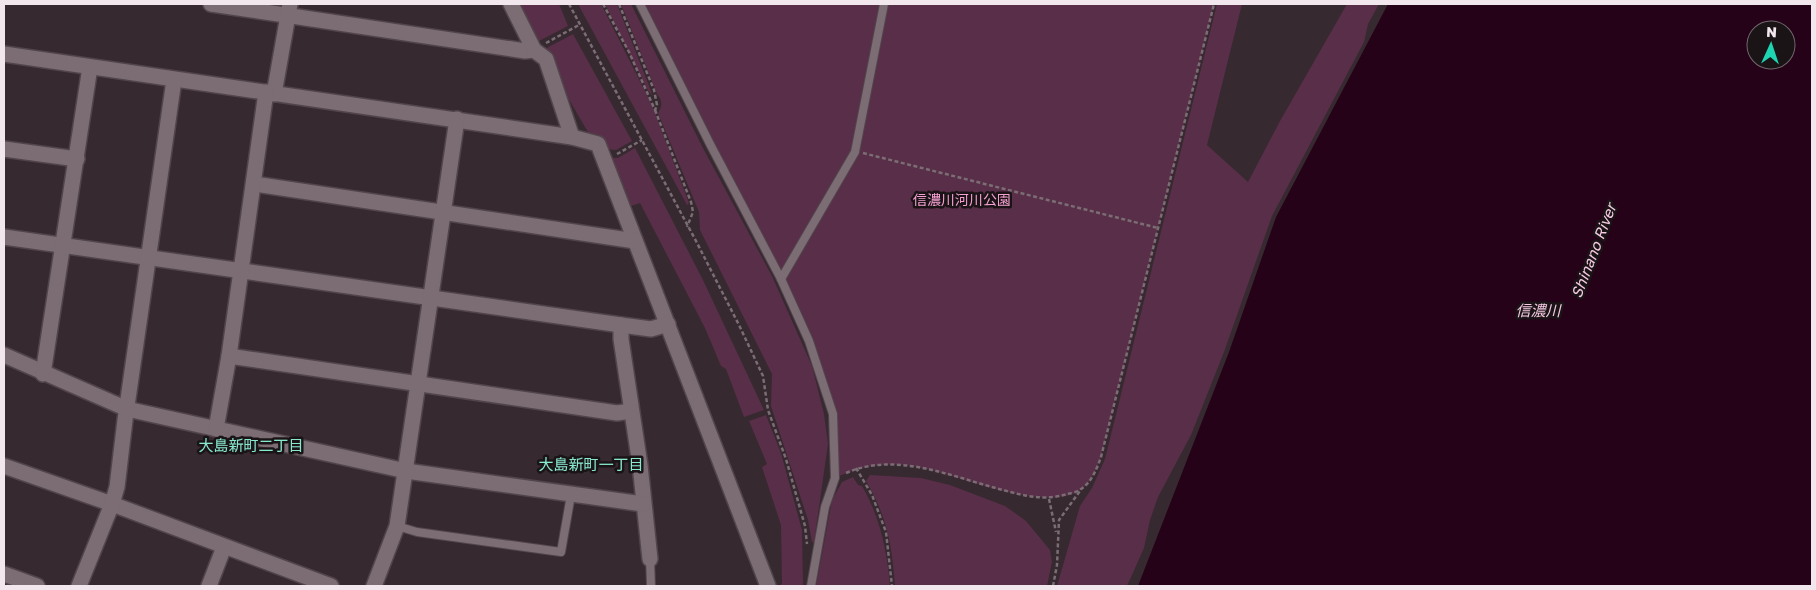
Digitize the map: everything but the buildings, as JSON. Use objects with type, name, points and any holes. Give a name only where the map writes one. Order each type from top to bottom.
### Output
[{"type":"street","points":[[212,4],[290,10],[525,51],[534,50]]},
{"type":"street","points":[[511,4],[534,50],[546,59],[572,137]]},
{"type":"street","points":[[216,430],[229,356],[240,270],[270,93],[290,10]]},
{"type":"street","points":[[4,54],[572,137],[598,144],[768,586]]},
{"type":"street","points":[[43,374],[90,67]]},
{"type":"street","points":[[79,586],[117,487],[174,80]]},
{"type":"street","points":[[374,586],[397,526],[456,120]]},
{"type":"street","points":[[4,149],[76,159]]},
{"type":"street","points":[[254,184],[635,241]]},
{"type":"street","points":[[4,237],[651,329],[668,324]]},
{"type":"street","points":[[621,325],[621,339],[640,465],[642,504],[650,559]]},
{"type":"street","points":[[4,356],[127,409],[216,430],[406,471],[642,504]]},
{"type":"street","points":[[229,356],[617,413],[631,411]]},
{"type":"street","points":[[4,466],[332,586]]},
{"type":"street","points":[[209,586],[224,547]]},
{"type":"street","points":[[4,574],[37,586]]},
{"type":"lane","points":[[640,4],[710,144],[781,278],[809,341],[833,414],[835,478],[825,507],[811,586]]},
{"type":"lane","points":[[781,278],[855,152],[884,4]]},
{"type":"lane","points":[[397,526],[416,532],[561,552],[571,495]]},
{"type":"lane","points":[[650,559],[651,586]]},
{"type":"path","points":[[569,4],[739,324],[762,376],[768,410],[786,459],[805,526],[808,547]]},
{"type":"path","points":[[603,4],[629,52],[655,110],[691,202],[693,212],[687,227]]},
{"type":"path","points":[[619,4],[654,90],[658,105],[655,110]]},
{"type":"path","points":[[1053,586],[1057,565],[1059,520],[1093,475],[1101,457],[1214,4]]},
{"type":"path","points":[[534,50],[579,25]]},
{"type":"path","points":[[602,154],[618,154],[642,140]]},
{"type":"path","points":[[855,152],[1158,228]]},
{"type":"path","points":[[835,478],[856,468],[876,464],[906,465],[940,472],[1027,497],[1049,498],[1081,489]]},
{"type":"path","points":[[856,468],[872,495],[886,532],[892,586]]},
{"type":"path","points":[[1049,498],[1057,536]]},
{"type":"green space","points":[[516,4],[559,4],[568,26],[537,42]]},
{"type":"green space","points":[[578,4],[601,4],[652,105],[689,203],[687,205]]},
{"type":"green space","points":[[605,4],[617,4],[653,96],[648,91]]},
{"type":"green space","points":[[621,4],[631,4],[704,150],[772,276],[812,366],[824,414],[828,444],[814,542],[812,542],[808,520],[771,406],[772,374],[700,230],[699,212],[658,113],[661,108],[661,101]]},
{"type":"green space","name":"信濃川河川公園","points":[[640,4],[1214,4],[1101,457],[1094,474],[1086,486],[1065,496],[1044,498],[1021,495],[924,468],[905,465],[878,465],[852,471],[835,478],[833,414],[809,341]]},
{"type":"green space","points":[[1217,4],[1242,4],[1207,145],[1248,182],[1280,121],[1347,4],[1379,4],[1368,24],[1364,42],[1272,216],[1224,352],[1191,435],[1158,497],[1150,520],[1144,548],[1127,586],[1057,586],[1080,506],[1092,488],[1105,459]]},
{"type":"green space","points":[[573,34],[632,141],[616,150],[606,149],[600,139],[589,134],[541,51]]},
{"type":"green space","points":[[635,148],[703,280],[764,410],[744,417],[726,369],[721,366],[705,328],[640,203],[628,207],[607,158],[618,158]]},
{"type":"green space","points":[[766,415],[781,453],[802,530],[803,586],[778,586],[782,584],[781,525],[762,467],[767,464],[749,421]]},
{"type":"green space","points":[[870,475],[921,478],[950,485],[1005,506],[1026,521],[1050,550],[1052,562],[1047,586],[895,586],[892,558],[884,519],[866,481]]},
{"type":"green space","points":[[853,477],[858,485],[862,486],[874,510],[885,547],[890,586],[816,586],[832,500],[842,482]]},
{"type":"water","name":"信濃川","points":[[1388,4],[1812,4],[1812,586],[1138,586],[1229,352],[1276,217]]},
{"type":"district","name":"大島新町二丁目","points":[[251,446]]},
{"type":"district","name":"大島新町一丁目","points":[[591,465]]},
{"type":"water label","name":"Shinano River","points":[[1594,251]]}]
